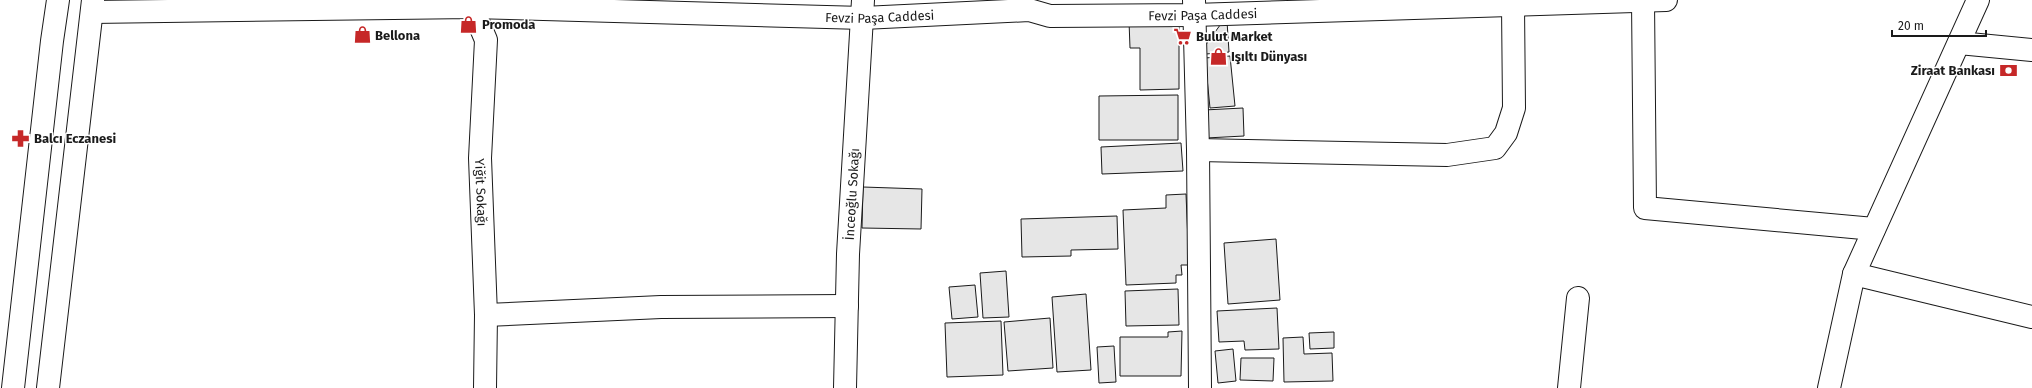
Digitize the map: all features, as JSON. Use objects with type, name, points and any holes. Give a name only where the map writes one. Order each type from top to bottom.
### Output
[{"type":"street","points":[[13,388],[58,0]]},
{"type":"street","name":"Fevzi Paşa Caddesi","points":[[93,6],[470,3],[863,9],[1029,5],[1050,16],[1194,8],[1512,6],[1666,0]]},
{"type":"street","points":[[1829,388],[1854,274],[1978,0]]},
{"type":"street","points":[[1642,1],[1645,208],[1874,229]]},
{"type":"street","name":"Yiğit Sokağı","points":[[470,3],[486,40],[480,158],[486,315],[485,388]]},
{"type":"street","points":[[48,388],[93,6]]},
{"type":"street","points":[[1198,150],[1447,154],[1495,148],[1506,133],[1514,108],[1512,6]]},
{"type":"street","points":[[1194,8],[1198,150],[1200,388]]},
{"type":"street","name":"İnceoğlu Sokağı","points":[[846,388],[848,254],[863,9]]},
{"type":"street","points":[[1959,43],[2032,50]]},
{"type":"street","points":[[1854,274],[2032,317]]},
{"type":"street","points":[[1569,388],[1578,298]]},
{"type":"street","points":[[486,315],[661,307],[847,306]]},
{"type":"building","points":[[1129,21],[1179,21],[1179,89],[1140,90],[1140,48],[1130,48]]},
{"type":"building","points":[[1223,21],[1227,21],[1229,52],[1206,54],[1205,46]]},
{"type":"building","points":[[1230,56],[1235,106],[1210,108],[1205,58]]},
{"type":"building","points":[[1178,95],[1178,140],[1099,140],[1099,96]]},
{"type":"building","points":[[1243,108],[1244,136],[1206,138],[1204,110]]},
{"type":"building","points":[[1181,143],[1183,171],[1102,174],[1101,147]]},
{"type":"building","points":[[863,187],[922,189],[921,229],[862,228]]},
{"type":"building","points":[[1186,194],[1189,265],[1181,265],[1182,275],[1176,275],[1176,283],[1126,285],[1123,210],[1166,208],[1166,195]]},
{"type":"building","points":[[1117,216],[1118,249],[1071,250],[1071,256],[1022,257],[1021,219]]},
{"type":"building","points":[[1276,239],[1280,300],[1228,304],[1224,243]]},
{"type":"building","points":[[1006,271],[1009,317],[983,318],[980,273]]},
{"type":"building","points":[[975,285],[978,317],[952,319],[949,287]]},
{"type":"building","points":[[1178,289],[1179,325],[1126,326],[1125,291]]},
{"type":"building","points":[[1086,294],[1091,370],[1057,372],[1052,297]]},
{"type":"building","points":[[1277,308],[1279,349],[1245,350],[1244,341],[1219,342],[1217,311]]},
{"type":"building","points":[[1050,318],[1053,368],[1008,371],[1004,322]]},
{"type":"building","points":[[1001,321],[1003,375],[947,377],[945,323]]},
{"type":"building","points":[[1182,331],[1181,376],[1120,376],[1120,337],[1168,337],[1168,332]]},
{"type":"building","points":[[1334,332],[1334,348],[1310,349],[1309,333]]},
{"type":"building","points":[[1303,337],[1304,354],[1332,353],[1333,381],[1284,382],[1283,338]]},
{"type":"building","points":[[1114,346],[1116,382],[1099,383],[1097,347]]},
{"type":"building","points":[[1233,349],[1236,381],[1218,383],[1215,351]]},
{"type":"building","points":[[1241,358],[1274,358],[1273,381],[1240,380]]},
{"type":"place","name":"Promoda","points":[[469,24]]},
{"type":"place","name":"Bellona","points":[[362,35]]},
{"type":"place","name":"Bulut Market","points":[[1183,36]]},
{"type":"place","name":"Işıltı Dünyası","points":[[1218,56]]},
{"type":"place","name":"Ziraat Bankası","points":[[2008,70]]},
{"type":"place","name":"Balcı Eczanesi","points":[[21,138]]}]
